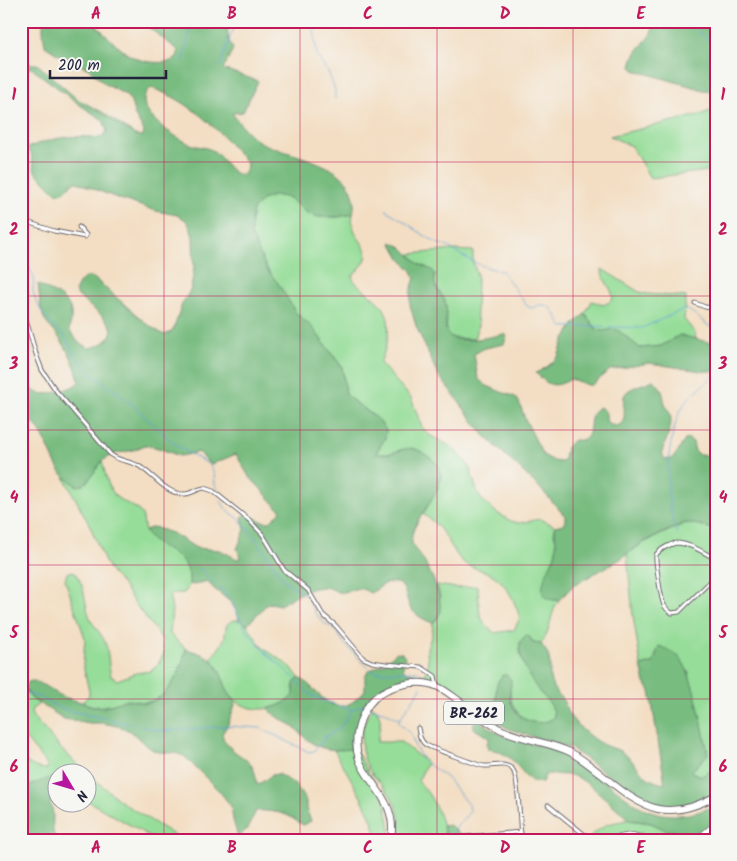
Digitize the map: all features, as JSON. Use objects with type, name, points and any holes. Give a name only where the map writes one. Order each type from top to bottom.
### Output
[{"type":"highway","name":"BR-262","points":[[391,840],[392,823],[388,805],[362,769],[358,759],[356,750],[358,730],[364,711],[380,692],[395,685],[414,682],[437,686],[478,716],[505,732],[551,745],[575,756],[626,793],[650,806],[665,810],[682,810],[699,805],[716,796]]},
{"type":"street","points":[[21,220],[54,231],[85,238],[85,233],[79,227]]},
{"type":"street","points":[[21,303],[42,370],[57,392],[111,455],[140,467],[177,493],[187,494],[204,488],[213,491],[249,520],[263,535],[284,570],[308,590],[323,615],[336,626],[363,658],[372,662],[426,669],[435,676],[437,686]]},
{"type":"street","points":[[695,303],[716,309]]},
{"type":"street","points":[[716,559],[693,548],[676,543],[656,555],[662,600],[666,609],[672,613],[679,612],[716,576]]},
{"type":"street","points":[[418,728],[420,739],[430,748],[478,765],[503,765],[512,768],[516,784],[521,840]]},
{"type":"street","points":[[548,805],[591,840]]},
{"type":"street","points":[[698,839],[716,823]]},
{"type":"street","points":[[463,837],[521,832]]},
{"type":"street","points":[[604,840],[632,836],[650,840]]},
{"type":"green space","points":[[43,21],[91,21],[116,45],[133,57],[154,62],[167,62],[176,58],[178,50],[140,21],[229,21],[228,36],[233,49],[223,69],[258,81],[243,112],[232,113],[245,130],[257,140],[276,149],[324,165],[338,173],[348,184],[354,197],[353,214],[338,217],[318,217],[307,213],[289,198],[275,195],[262,200],[253,210],[251,234],[267,270],[278,283],[296,313],[311,326],[342,367],[346,394],[378,419],[386,430],[385,438],[376,453],[383,454],[413,449],[431,458],[440,469],[440,480],[437,489],[415,526],[412,535],[415,549],[429,571],[439,598],[441,612],[433,623],[422,618],[412,610],[400,584],[387,583],[370,593],[360,589],[337,592],[323,587],[309,590],[280,605],[267,604],[247,625],[239,620],[230,602],[207,581],[194,585],[189,584],[185,564],[157,544],[145,530],[154,527],[174,534],[196,548],[220,550],[239,560],[241,556],[237,549],[245,530],[242,517],[246,514],[261,521],[270,522],[281,511],[248,475],[236,454],[210,465],[199,452],[180,456],[145,445],[134,450],[114,454],[102,461],[88,481],[83,485],[77,486],[59,469],[36,426],[21,416],[21,370],[30,386],[42,394],[72,387],[79,381],[73,361],[66,348],[44,317],[38,284],[59,296],[67,304],[71,315],[69,330],[79,343],[89,348],[104,342],[109,337],[112,329],[100,314],[84,302],[75,292],[82,280],[88,277],[95,279],[147,324],[164,335],[171,332],[174,328],[182,304],[191,289],[194,268],[193,237],[186,220],[177,215],[156,211],[117,198],[77,182],[72,183],[64,192],[56,193],[35,172],[31,153],[27,148],[62,138],[80,136],[99,138],[107,131],[103,120],[30,67],[28,70],[21,67],[21,56],[30,64],[37,64],[77,99],[102,112],[135,135],[143,136],[144,131],[126,95],[105,84],[89,69],[57,54],[45,46]],"holes":[[[151,88],[179,100],[203,118],[226,139],[246,162],[247,166],[244,174],[235,173],[212,150],[193,145],[174,135],[148,113],[144,104],[145,96]]]},
{"type":"green space","points":[[655,21],[716,21],[716,91],[714,93],[634,70],[631,67],[635,54],[650,35]]},
{"type":"green space","points":[[716,109],[716,170],[650,178],[631,146],[610,136],[699,115]]},
{"type":"green space","points":[[275,195],[289,198],[318,217],[338,217],[353,214],[352,222],[354,229],[367,256],[364,263],[352,277],[355,282],[382,306],[388,319],[387,342],[380,363],[411,398],[422,427],[429,435],[450,446],[465,460],[482,500],[497,513],[511,521],[519,523],[540,519],[555,526],[554,534],[557,545],[554,559],[553,600],[559,600],[541,644],[533,643],[529,636],[520,642],[520,653],[523,663],[538,690],[553,707],[555,717],[547,722],[538,723],[530,721],[516,711],[510,694],[511,685],[503,675],[497,684],[496,701],[484,708],[481,713],[447,688],[424,679],[428,665],[427,648],[432,634],[433,623],[438,618],[440,596],[437,585],[457,588],[477,586],[481,617],[495,633],[514,630],[520,618],[515,603],[503,584],[492,574],[463,562],[439,527],[423,514],[431,501],[425,454],[413,448],[385,455],[376,453],[385,438],[378,419],[346,394],[342,367],[311,326],[296,313],[261,259],[251,234],[253,210],[262,200]]},
{"type":"green space","points":[[391,242],[402,247],[419,264],[432,270],[435,274],[437,289],[445,301],[447,331],[452,338],[466,340],[505,334],[507,336],[504,344],[485,348],[474,354],[478,378],[485,385],[514,396],[519,402],[525,419],[543,455],[554,461],[560,462],[564,460],[566,448],[569,444],[574,440],[582,440],[586,437],[589,433],[594,411],[599,407],[606,412],[606,421],[616,426],[623,421],[625,394],[653,380],[657,383],[662,391],[671,419],[662,452],[664,458],[669,460],[672,458],[687,438],[693,442],[695,451],[699,455],[709,455],[716,448],[716,530],[686,523],[642,543],[619,560],[574,585],[559,600],[549,599],[544,595],[542,588],[556,550],[555,526],[563,524],[565,516],[539,487],[484,435],[437,373],[416,326],[410,305],[411,290],[415,278]]},
{"type":"green space","points":[[454,250],[473,251],[473,262],[477,275],[476,313],[478,325],[474,339],[453,338],[447,334],[445,301],[424,267],[410,254]]},
{"type":"green space","points":[[602,269],[639,292],[686,297],[684,319],[695,333],[696,340],[680,335],[661,346],[640,348],[597,329],[585,314],[592,301],[603,305],[610,302],[613,298],[603,276]]},
{"type":"green space","points":[[585,314],[596,329],[603,331],[618,330],[640,348],[661,346],[680,335],[716,344],[716,371],[701,371],[649,363],[610,370],[592,385],[571,379],[561,384],[552,385],[536,373],[547,367],[558,357],[564,340],[575,323]]},
{"type":"green space","points":[[102,461],[108,483],[114,494],[120,500],[139,511],[143,516],[144,528],[154,542],[181,559],[187,569],[189,581],[184,593],[169,594],[172,609],[170,634],[186,649],[182,666],[169,689],[163,695],[145,702],[132,701],[99,706],[82,702],[89,695],[83,665],[85,638],[65,580],[67,573],[73,571],[83,587],[90,618],[105,642],[111,676],[117,680],[136,673],[151,671],[157,666],[164,653],[162,639],[122,584],[112,574],[105,562],[90,526],[64,477],[70,481],[93,474]]},
{"type":"green space","points":[[686,523],[716,530],[716,768],[702,776],[691,772],[708,754],[688,671],[659,646],[653,663],[641,666],[633,616],[627,554],[643,543]]},
{"type":"green space","points":[[234,620],[239,620],[247,625],[262,647],[291,667],[299,678],[293,687],[295,694],[281,705],[263,709],[246,706],[231,696],[221,680],[213,661],[210,659],[222,644],[228,624]]},
{"type":"green space","points":[[526,635],[529,636],[533,643],[541,644],[549,656],[550,676],[553,687],[564,702],[568,713],[579,726],[597,741],[623,753],[650,779],[665,784],[650,691],[645,683],[641,666],[653,663],[659,646],[677,655],[689,676],[701,717],[708,754],[691,772],[702,776],[716,768],[716,796],[688,806],[679,807],[661,806],[651,803],[641,799],[572,749],[509,729],[481,713],[484,708],[496,701],[498,681],[503,675],[507,675],[511,680],[511,704],[521,716],[526,720],[537,723],[554,717],[553,709],[532,681],[522,659],[520,652],[521,640]]},
{"type":"green space","points":[[186,649],[212,660],[219,670],[228,692],[236,702],[222,734],[225,742],[248,761],[255,774],[256,784],[272,775],[278,774],[295,784],[306,801],[306,809],[311,821],[303,825],[284,814],[256,811],[247,829],[238,837],[231,806],[220,792],[184,756],[151,749],[130,731],[121,727],[64,719],[31,698],[24,687],[28,682],[36,681],[63,696],[94,707],[104,707],[126,700],[144,703],[153,701],[167,691],[177,674]]},
{"type":"green space","points":[[397,652],[402,653],[405,657],[403,668],[406,672],[415,674],[417,679],[404,680],[385,686],[374,694],[366,708],[355,749],[334,750],[322,748],[310,742],[293,726],[273,714],[268,708],[283,704],[292,697],[294,694],[294,683],[299,678],[306,682],[322,698],[335,705],[346,705],[365,690],[365,676],[368,671],[383,664]]},
{"type":"green space","points":[[21,687],[24,687],[31,698],[39,704],[32,709],[33,717],[77,764],[48,764],[48,766],[21,733]]},
{"type":"green space","points":[[373,707],[380,719],[377,742],[401,742],[427,763],[418,781],[429,794],[437,808],[446,840],[399,840],[400,821],[398,811],[390,795],[368,767],[362,750],[361,741],[364,723]]},
{"type":"green space","points":[[477,719],[507,737],[567,754],[637,805],[647,810],[666,815],[676,815],[696,812],[716,805],[716,822],[706,831],[692,834],[666,830],[651,823],[630,820],[591,786],[571,775],[546,774],[542,782],[533,782],[510,758],[497,751],[488,750],[489,738],[475,729],[473,725]]},
{"type":"green space","points":[[355,749],[385,801],[392,840],[376,840],[367,808],[334,750]]},
{"type":"green space","points":[[21,757],[29,764],[47,769],[48,766],[48,780],[33,784],[21,792]]},
{"type":"green space","points":[[48,779],[48,814],[53,814],[53,831],[57,840],[21,840],[21,792],[33,784]]},
{"type":"green space","points":[[98,782],[123,803],[182,840],[156,840],[98,807]]},
{"type":"green space","points":[[627,820],[651,823],[666,830],[692,834],[706,831],[696,840],[659,840],[642,833],[594,840],[591,835],[607,824]]},
{"type":"green space","points":[[450,825],[461,836],[461,840],[446,840],[443,826]]},
{"type":"waterway","points":[[183,61],[192,21]]},
{"type":"waterway","points":[[220,66],[238,21]]},
{"type":"waterway","points":[[313,21],[317,56],[329,74],[335,90],[335,99]]},
{"type":"waterway","points":[[689,21],[716,46]]},
{"type":"waterway","points":[[21,119],[25,129],[21,146]]},
{"type":"waterway","points":[[21,153],[21,166]]},
{"type":"waterway","points":[[386,210],[437,243],[488,268],[502,271],[527,306],[531,308],[541,305],[548,306],[563,327],[642,328],[685,309],[716,330]]},
{"type":"waterway","points":[[21,251],[34,277],[33,291],[36,302],[45,317],[64,335],[75,356],[91,373],[129,402],[177,446],[210,465],[214,474],[215,485],[219,491]]},
{"type":"waterway","points":[[677,533],[668,486],[668,467],[673,431],[685,403],[716,373]]},
{"type":"waterway","points":[[221,501],[226,509],[239,519],[254,536],[283,579],[309,598],[315,613],[323,622],[335,630],[344,643],[370,670],[375,672],[418,671],[422,674],[422,679]]},
{"type":"waterway","points":[[199,568],[222,590],[231,602],[246,630],[266,653],[310,694],[352,710]]},
{"type":"waterway","points":[[400,719],[421,687]]},
{"type":"waterway","points":[[21,692],[39,697],[66,710],[162,731],[228,726],[260,728],[309,752],[314,751],[325,737],[340,728],[352,710],[363,706]]},
{"type":"waterway","points":[[370,708],[383,711],[399,719],[399,723],[411,734],[415,747],[424,761],[447,778],[469,806],[470,811],[454,831],[453,840]]}]
